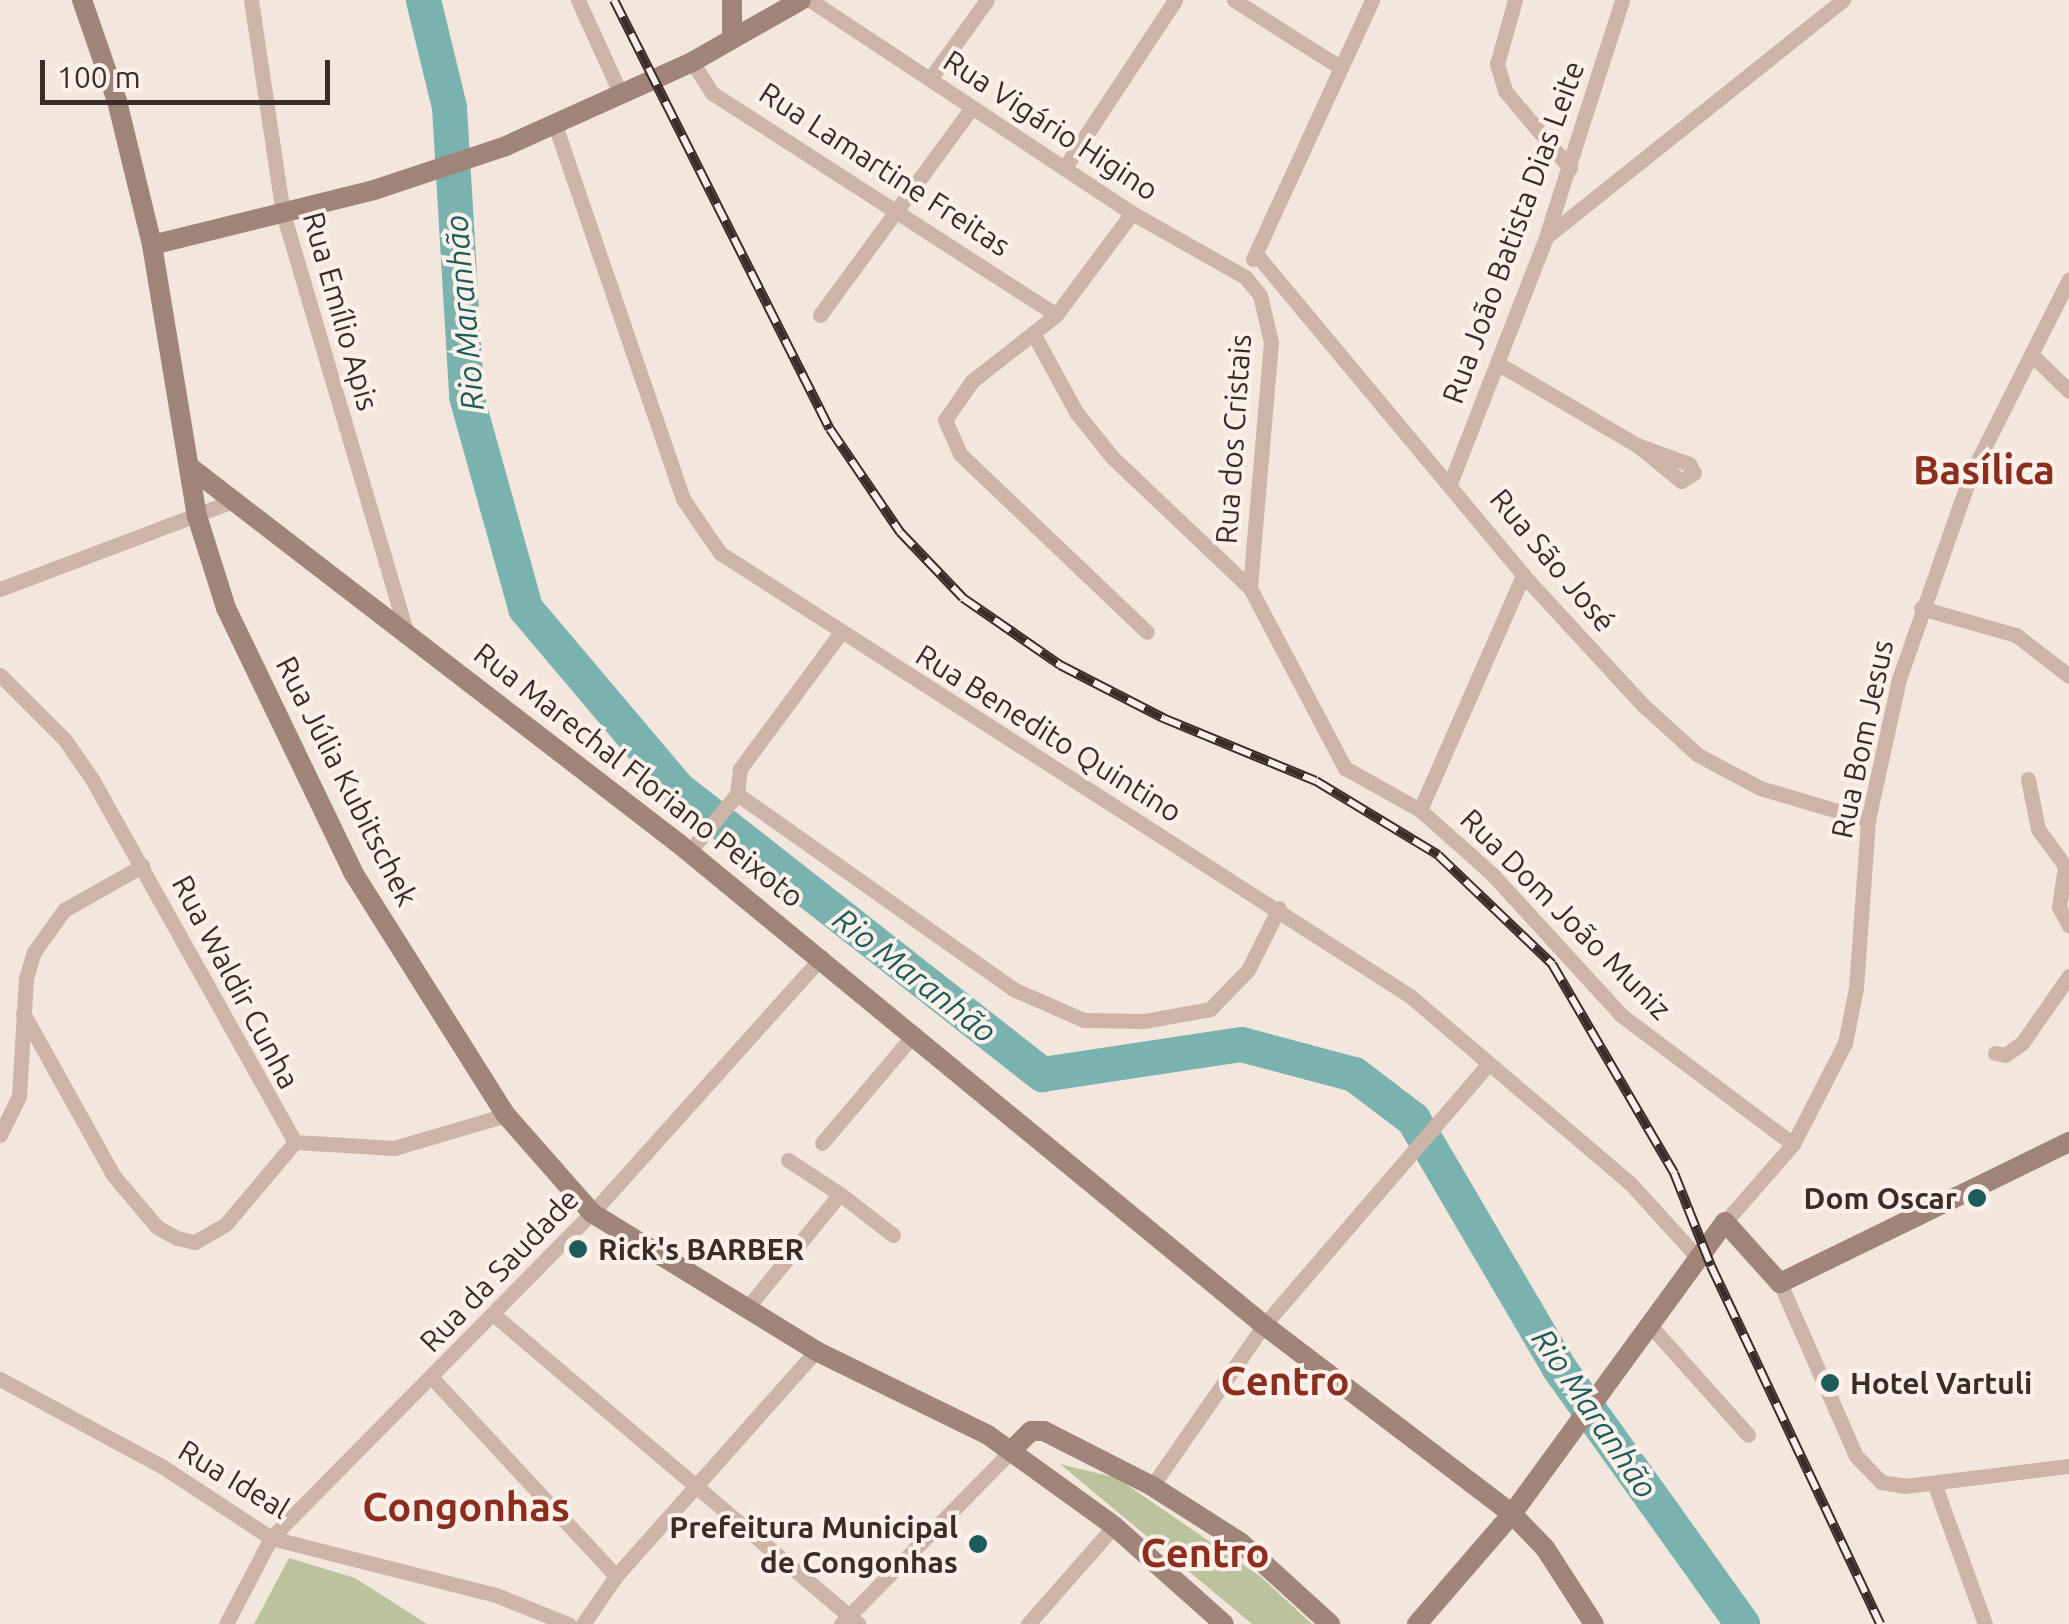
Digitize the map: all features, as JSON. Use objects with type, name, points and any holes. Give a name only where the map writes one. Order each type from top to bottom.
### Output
[{"type":"main road","name":"Rua Júlia Kubitschek","points":[[82,0],[117,100],[152,245],[197,516],[226,608],[354,874],[506,1115],[592,1213],[816,1352],[1012,1450],[1114,1526],[1224,1624]]},
{"type":"main road","points":[[732,0],[732,39]]},
{"type":"main road","points":[[152,245],[374,190],[506,146],[692,62],[802,0]]},
{"type":"main road","name":"Rua Marechal Floriano Peixoto","points":[[191,468],[695,845],[822,957],[1264,1326],[1512,1514],[1545,1548],[1594,1624]]},
{"type":"main road","points":[[1417,1624],[1512,1514],[1618,1360],[1725,1222],[1780,1283],[2069,1142]]},
{"type":"main road","points":[[1012,1450],[1031,1431],[1044,1430],[1152,1486],[1240,1542],[1330,1624]]},
{"type":"street","name":"Rua Emílio Apis","points":[[251,0],[283,214],[406,630]]},
{"type":"street","points":[[578,0],[620,95]]},
{"type":"street","name":"Rua Vigário Higino","points":[[810,0],[1132,214],[1245,277],[1260,295]]},
{"type":"street","points":[[930,79],[987,0]]},
{"type":"street","points":[[1065,167],[1175,0]]},
{"type":"street","points":[[1234,0],[1338,66]]},
{"type":"street","points":[[1245,277],[1338,66],[1372,0]]},
{"type":"street","points":[[1515,0],[1497,64],[1505,91],[1570,168]]},
{"type":"street","name":"Rua João Batista Dias Leite","points":[[1451,481],[1546,237],[1622,0]]},
{"type":"street","points":[[1546,237],[1842,0]]},
{"type":"street","name":"Rua Lamartine Freitas","points":[[692,62],[712,93],[901,210],[1056,315]]},
{"type":"street","points":[[820,316],[901,210],[970,108]]},
{"type":"street","name":"Rua Benedito Quintino","points":[[555,125],[683,499],[720,553],[839,634],[1279,908],[1410,996],[1487,1066],[1630,1183],[1698,1258]]},
{"type":"street","points":[[1132,214],[1056,315],[954,402],[945,420],[950,440],[1147,632]]},
{"type":"street","name":"Rua São José","points":[[1256,254],[1451,481],[1524,575],[1698,755],[1760,788],[1868,820]]},
{"type":"street","name":"Rua Bom Jesus","points":[[1725,1222],[1793,1144],[1845,1042],[1856,988],[1868,820],[1921,608],[1970,476],[2069,279]]},
{"type":"street","name":"Rua dos Cristais","points":[[1250,588],[1271,342],[1260,295]]},
{"type":"street","name":"Rua Dom João Muniz","points":[[1034,333],[1076,412],[1112,457],[1250,588],[1338,759],[1360,779],[1420,810],[1492,874],[1622,1015],[1793,1144]]},
{"type":"street","points":[[2032,356],[2069,392]]},
{"type":"street","points":[[1497,364],[1637,446]]},
{"type":"street","points":[[0,589],[235,500]]},
{"type":"street","points":[[1420,810],[1524,575]]},
{"type":"street","points":[[1921,608],[2016,635],[2069,676]]},
{"type":"street","points":[[695,845],[737,794],[740,769],[839,634]]},
{"type":"street","name":"Rua Waldir Cunha","points":[[0,674],[64,740],[142,866],[295,1142]]},
{"type":"street","points":[[2028,779],[2038,829],[2065,866],[2059,907],[2069,926]]},
{"type":"street","points":[[737,794],[761,815],[1013,989],[1084,1020],[1144,1021],[1210,1009],[1248,970],[1279,908]]},
{"type":"street","points":[[0,1136],[19,1096],[26,978],[48,928],[64,910],[142,866]]},
{"type":"street","name":"Rua da Saudade","points":[[226,1624],[271,1538],[433,1379],[592,1213],[822,957]]},
{"type":"street","points":[[1995,1053],[2006,1055],[2022,1043],[2069,976]]},
{"type":"street","points":[[23,1012],[113,1174],[157,1228],[195,1242],[225,1225],[295,1142],[394,1148],[506,1115]]},
{"type":"street","points":[[822,1142],[914,1034]]},
{"type":"street","points":[[1152,1486],[1264,1326],[1487,1066]]},
{"type":"street","points":[[788,1160],[893,1235]]},
{"type":"street","points":[[746,1308],[840,1194]]},
{"type":"street","points":[[1780,1283],[1856,1456],[1881,1482],[1905,1486],[1934,1484],[2069,1466]]},
{"type":"street","points":[[494,1314],[849,1621],[1012,1450]]},
{"type":"street","points":[[1648,1323],[1748,1435]]},
{"type":"street","points":[[584,1624],[616,1576],[816,1352]]},
{"type":"street","name":"Rua Ideal","points":[[0,1378],[160,1466],[271,1538],[480,1591],[568,1624]]},
{"type":"street","points":[[433,1379],[616,1576]]},
{"type":"street","points":[[1934,1484],[1985,1624]]},
{"type":"street","points":[[1028,1624],[1114,1526]]},
{"type":"green space","points":[[1060,1464],[1117,1478],[1260,1576],[1312,1624],[1252,1624]]},
{"type":"green space","points":[[289,1558],[355,1578],[427,1624],[254,1624]]},
{"type":"waterway","name":"Rio Maranhão","points":[[423,0],[449,107],[466,396],[525,608],[677,788],[1042,1074],[1241,1044],[1354,1074],[1413,1119],[1559,1368],[1742,1624]]},
{"type":"railway","points":[[614,0],[830,429],[900,532],[963,598],[1060,665],[1163,718],[1316,781],[1438,855],[1552,964],[1674,1173],[1711,1266],[1880,1624]]},
{"type":"place","name":"Dom Oscar","points":[[1977,1198]]},
{"type":"place","name":"Rick's BARBER","points":[[578,1249]]},
{"type":"place","name":"Hotel Vartuli","points":[[1830,1383]]},
{"type":"place","name":"Prefeitura Municipal de Congonhas","points":[[978,1544]]},
{"type":"district","name":"Basílica","points":[[1984,470]]},
{"type":"district","name":"Centro","points":[[1285,1381]]},
{"type":"district","name":"Congonhas","points":[[466,1507]]},
{"type":"district","name":"Centro","points":[[1205,1553]]}]
